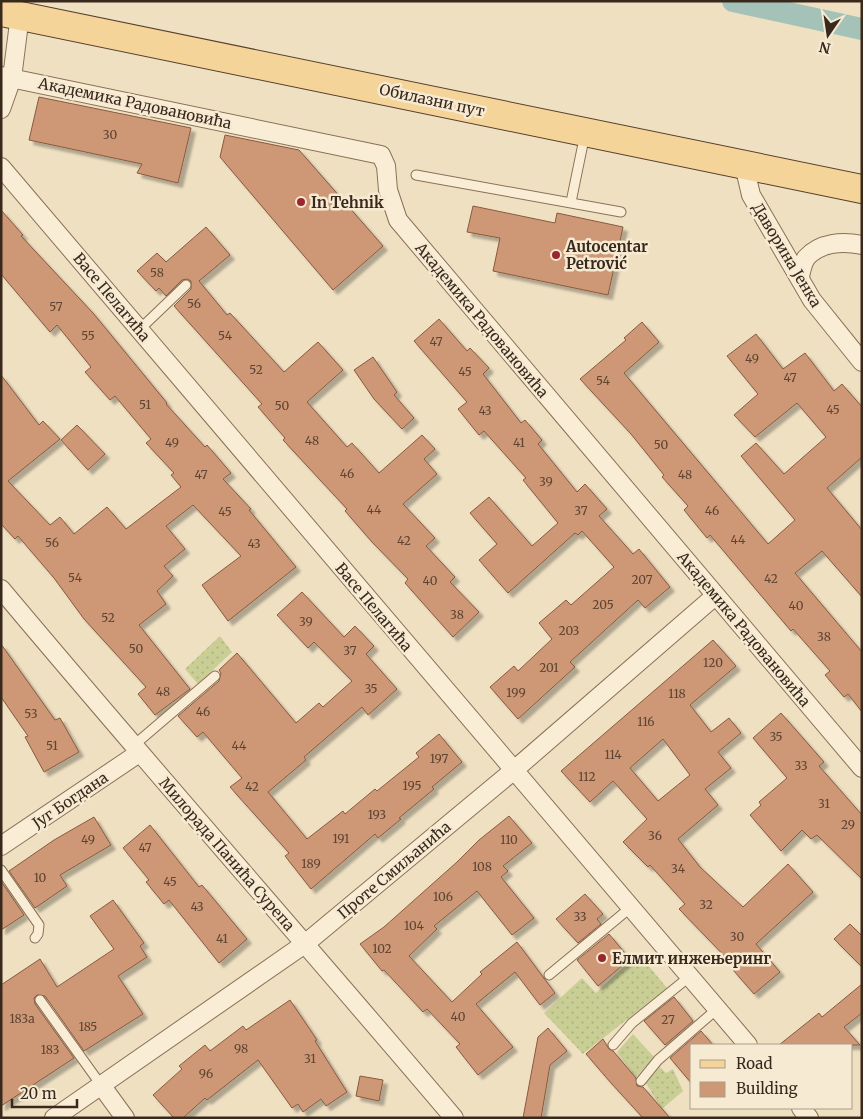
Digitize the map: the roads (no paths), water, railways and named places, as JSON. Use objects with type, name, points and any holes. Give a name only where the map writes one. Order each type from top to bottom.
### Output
[{"type":"main road","name":"Обилазни пут","points":[[10,14],[862,189]]},
{"type":"street","points":[[1,109],[7,77],[10,14]]},
{"type":"street","name":"Академика Радовановића","points":[[7,77],[381,156],[386,166],[388,190],[398,220],[862,768]]},
{"type":"street","name":"Даворина Јенка","points":[[744,164],[751,196],[797,259],[800,277],[812,300],[862,362]]},
{"type":"street","name":"Васе Пелагића","points":[[1,167],[747,1044]]},
{"type":"street","points":[[797,259],[834,243],[848,242],[862,245]]},
{"type":"street","name":"Милорада Панића Сурепа","points":[[1,590],[136,750],[306,943],[454,1118]]},
{"type":"street","name":"Проте Смиљанића","points":[[54,1118],[306,943],[513,771],[715,596]]},
{"type":"street","name":"Југ Богдана","points":[[1,846],[136,750]]},
{"type":"street","points":[[101,1085],[125,1118]]},
{"type":"lane","points":[[570,202],[586,131]]},
{"type":"lane","points":[[416,175],[621,212]]},
{"type":"lane","points":[[139,330],[186,285]]},
{"type":"lane","points":[[136,750],[216,676]]},
{"type":"lane","points":[[1,870],[39,925],[38,934],[34,938]]},
{"type":"lane","points":[[549,975],[630,908]]},
{"type":"lane","points":[[613,1045],[632,1024],[689,977]]},
{"type":"lane","points":[[40,1000],[101,1085]]},
{"type":"lane","points":[[641,1081],[658,1060],[717,1010]]},
{"type":"waterway","points":[[733,1],[862,29]]},
{"type":"place","name":"In Tehnik","points":[[301,202]]},
{"type":"place","name":"Autocentar Petrović","points":[[556,255]]},
{"type":"place","name":"Елмит инжењеринг","points":[[602,958]]}]
